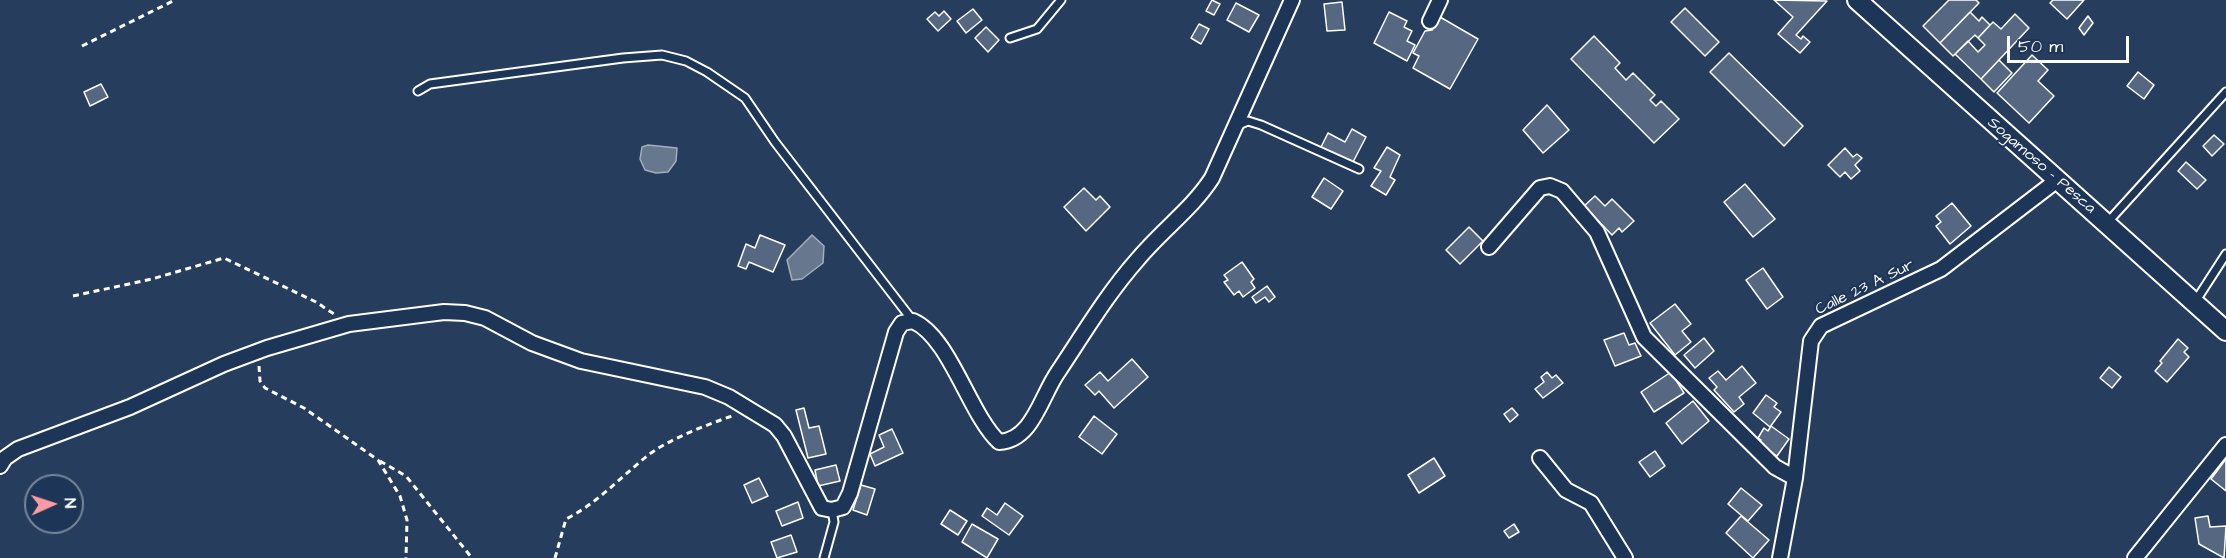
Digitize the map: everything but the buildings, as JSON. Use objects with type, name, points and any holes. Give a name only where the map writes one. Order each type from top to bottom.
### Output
[{"type":"main road","name":"Sogamoso - Pesca","points":[[1857,0],[2056,181],[2107,223],[2226,331]]},
{"type":"street","points":[[0,466],[4,458],[18,449],[130,407],[224,364],[267,348],[349,324],[444,312],[465,313],[485,318],[532,343],[581,361],[705,387],[752,410],[775,425],[784,436],[822,508],[832,510],[843,507],[850,493],[898,326],[913,321],[921,324],[939,346],[991,435],[999,441],[1008,441],[1019,435],[1032,421],[1049,384],[1111,291],[1140,256],[1198,199],[1212,178],[1292,0]]},
{"type":"street","points":[[1430,21],[1440,0]]},
{"type":"street","name":"Calle 23 A Sur","points":[[1780,558],[1795,478],[1811,341],[1821,326],[1941,269],[2056,181]]},
{"type":"street","points":[[1489,247],[1540,188],[1550,186],[1562,191],[1597,231],[1644,337],[1775,467],[1795,478]]},
{"type":"street","points":[[2135,558],[2226,444]]},
{"type":"street","points":[[1540,458],[1566,490],[1591,503],[1625,558]]},
{"type":"lane","points":[[1010,38],[1037,29],[1061,0]]},
{"type":"lane","points":[[418,91],[430,84],[623,58],[662,55],[686,61],[707,72],[744,98],[775,142],[913,321]]},
{"type":"lane","points":[[2107,223],[2226,92]]},
{"type":"lane","points":[[1233,127],[1248,121],[1261,125],[1359,170]]},
{"type":"lane","points":[[2195,303],[2226,254]]},
{"type":"lane","points":[[824,558],[834,522],[832,510]]},
{"type":"path","points":[[82,46],[175,0]]},
{"type":"path","points":[[73,296],[152,279],[224,258],[315,302],[349,324]]},
{"type":"path","points":[[267,348],[258,371],[260,381],[265,388],[304,408],[378,460],[406,476],[472,558]]},
{"type":"path","points":[[555,558],[566,519],[585,511],[604,491],[648,455],[692,432],[752,410]]},
{"type":"path","points":[[378,460],[400,496],[407,520],[406,558]]},
{"type":"water","points":[[648,145],[677,148],[676,161],[668,172],[656,173],[645,170],[640,159],[642,147]]},
{"type":"water","points":[[812,235],[824,246],[823,263],[802,279],[792,280],[787,260]]}]
